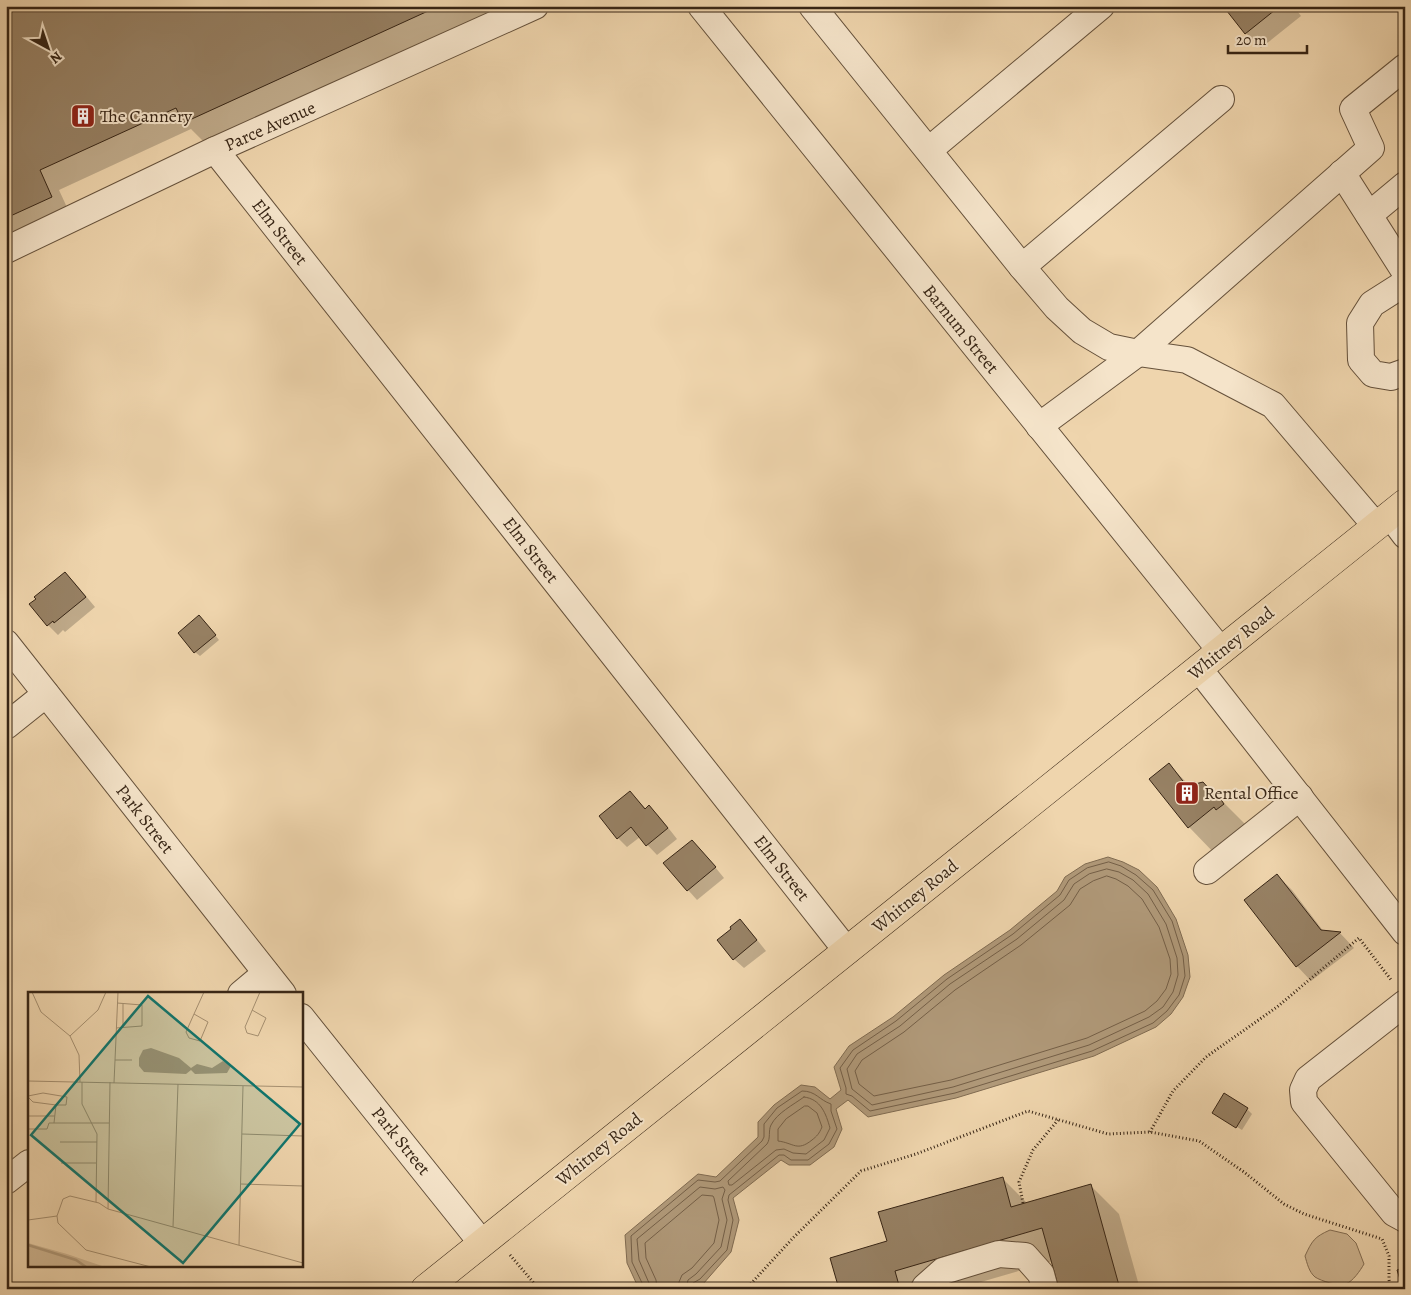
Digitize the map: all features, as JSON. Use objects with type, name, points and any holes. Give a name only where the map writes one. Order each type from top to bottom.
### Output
[{"type":"main road","name":"Whitney Road","points":[[425,1289],[1221,651],[1394,520]]},
{"type":"street","name":"Parce Avenue","points":[[6,250],[215,150],[535,6]]},
{"type":"street","name":"Barnum Street","points":[[701,6],[1221,651]]},
{"type":"street","points":[[812,6],[1022,267],[1057,308],[1082,332],[1109,347],[1188,360],[1273,405],[1394,520]]},
{"type":"street","points":[[929,150],[1101,6]]},
{"type":"street","points":[[1039,426],[1138,353],[1371,148],[1352,109],[1405,67]]},
{"type":"street","points":[[1022,267],[1221,99]]},
{"type":"street","name":"Elm Street","points":[[215,150],[846,951]]},
{"type":"street","points":[[1342,174],[1405,272]]},
{"type":"street","points":[[1369,215],[1405,185]]},
{"type":"street","points":[[1405,283],[1372,304],[1360,323],[1361,360],[1373,374],[1391,377],[1405,372]]},
{"type":"street","name":"Park Street","points":[[6,643],[281,992]]},
{"type":"street","points":[[1199,669],[1405,932]]},
{"type":"street","points":[[6,726],[46,694]]},
{"type":"street","points":[[1206,871],[1300,798]]},
{"type":"street","points":[[243,992],[266,973]]},
{"type":"street","points":[[1402,999],[1308,1079],[1303,1090],[1304,1102],[1394,1213],[1405,1219]]},
{"type":"street","name":"Park Street","points":[[302,1018],[482,1243]]},
{"type":"street","points":[[6,1181],[28,1164]]},
{"type":"street","points":[[924,1289],[944,1271],[1000,1254],[1025,1256],[1043,1281]]},
{"type":"path","points":[[1150,1132],[1173,1091],[1206,1057],[1277,1007],[1359,938],[1402,999]]},
{"type":"path","points":[[746,1289],[861,1171],[916,1154],[1028,1112],[1108,1134],[1150,1132],[1199,1141],[1244,1172],[1284,1204],[1304,1214],[1382,1239],[1390,1256],[1389,1280],[1391,1289]]},
{"type":"path","points":[[1023,1203],[1019,1182],[1033,1150],[1058,1120]]},
{"type":"path","points":[[513,1258],[539,1289]]},
{"type":"shaded area","points":[[1330,1230],[1347,1234],[1356,1243],[1364,1264],[1349,1283],[1343,1285],[1330,1283],[1315,1277],[1310,1270],[1305,1256],[1317,1237]]},
{"type":"water","points":[[1108,857],[1139,870],[1157,887],[1176,919],[1188,955],[1190,977],[1183,997],[1171,1014],[1156,1027],[1094,1056],[956,1098],[868,1117],[848,1100],[836,1109],[842,1129],[834,1147],[810,1165],[789,1165],[781,1160],[733,1198],[739,1220],[731,1252],[703,1284],[693,1289],[639,1289],[627,1263],[625,1235],[698,1174],[716,1177],[758,1137],[758,1122],[774,1105],[801,1085],[815,1087],[830,1099],[841,1090],[834,1067],[849,1046],[893,1017],[944,975],[1010,930],[1057,891],[1065,877],[1085,864]]},
{"type":"building","name":"The Cannery","points":[[6,6],[439,6],[183,123],[176,108],[40,170],[52,197],[6,218]]},
{"type":"building","points":[[1223,6],[1280,6],[1245,34]]},
{"type":"building","points":[[65,572],[86,597],[54,623],[53,621],[47,626],[29,604],[36,599],[34,597]]},
{"type":"building","points":[[199,615],[216,635],[194,653],[178,633]]},
{"type":"building","name":"Rental Office","points":[[1169,763],[1189,789],[1195,784],[1203,782],[1224,804],[1216,810],[1214,807],[1188,828],[1149,779]]},
{"type":"building","points":[[630,791],[645,809],[649,805],[668,828],[646,846],[631,827],[617,839],[599,816]]},
{"type":"building","points":[[692,840],[716,867],[687,891],[663,863]]},
{"type":"building","points":[[1277,874],[1321,930],[1341,932],[1296,967],[1244,900]]},
{"type":"building","points":[[740,919],[757,940],[733,960],[717,940]]},
{"type":"building","points":[[1224,1093],[1248,1108],[1236,1128],[1212,1113]]},
{"type":"building","points":[[1003,1177],[1011,1207],[1091,1184],[1120,1289],[1059,1289],[1042,1228],[895,1271],[900,1289],[839,1289],[830,1258],[887,1241],[878,1212]]},
{"type":"building","points":[[1405,1267],[1405,1289],[1403,1289],[1397,1270]]},
{"type":"place","name":"The Cannery","points":[[83,116]]},
{"type":"place","name":"Rental Office","points":[[1187,793]]}]
